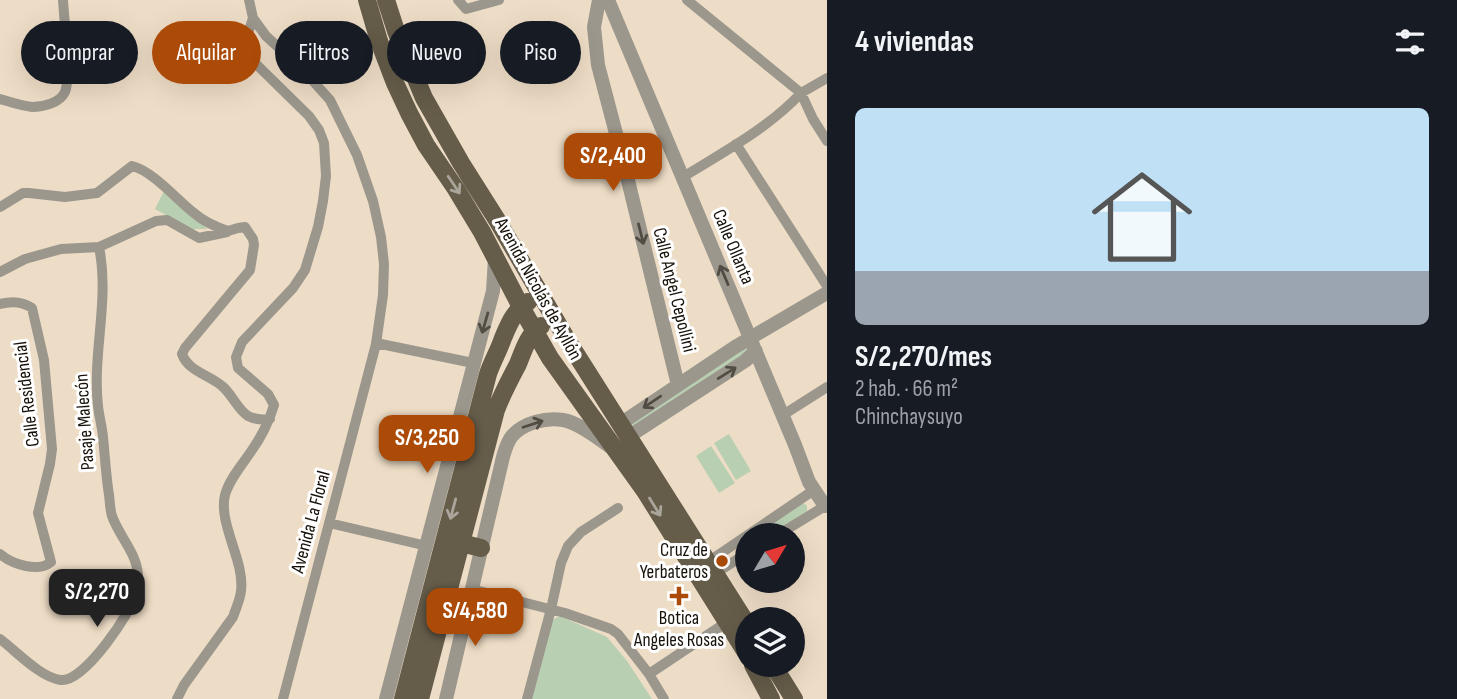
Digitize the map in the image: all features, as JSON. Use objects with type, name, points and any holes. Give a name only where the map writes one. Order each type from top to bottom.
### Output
[{"type":"main road","name":"Avenida Nicolás de Ayllón","points":[[367,0],[387,62],[426,145],[470,210],[520,307],[550,358],[621,437],[645,491],[735,635]]},
{"type":"main road","name":"Avenida Nicolás de Ayllón","points":[[386,0],[424,98],[461,163],[540,294],[621,437],[712,567],[737,607]]},
{"type":"main road","points":[[403,699],[488,374],[507,325],[520,307],[540,294]]},
{"type":"main road","points":[[420,699],[496,410],[534,330],[553,318]]},
{"type":"main road","points":[[461,543],[481,548]]},
{"type":"main road","points":[[759,677],[771,699]]},
{"type":"main road","points":[[780,677],[794,699]]},
{"type":"street","points":[[0,99],[32,107],[60,99],[68,78],[63,0]]},
{"type":"street","points":[[180,696],[228,625],[237,605],[242,589],[224,514],[225,494],[270,419],[274,405],[268,394],[238,368],[236,358],[242,342],[293,288],[304,270],[318,227],[326,176],[324,143],[319,130],[248,53],[245,43],[253,18],[249,0]]},
{"type":"street","points":[[462,4],[499,0]]},
{"type":"street","name":"Calle Angel Cepollini","points":[[599,0],[594,27],[598,65],[678,385]]},
{"type":"street","name":"Calle Ollanta","points":[[608,0],[809,482],[826,506]]},
{"type":"street","points":[[687,0],[801,93],[827,141]]},
{"type":"street","name":"Avenida La Floral","points":[[253,18],[266,36],[303,70],[330,100],[357,155],[373,201],[384,264],[383,295],[376,343],[284,699]]},
{"type":"street","points":[[683,177],[736,144],[786,108],[801,93],[827,78]]},
{"type":"street","points":[[736,144],[827,286]]},
{"type":"street","points":[[0,207],[29,192],[65,197],[97,193],[132,166],[144,170],[171,191],[195,215],[228,231]]},
{"type":"street","points":[[0,272],[25,259],[61,249],[99,247],[156,221],[167,220],[199,238],[245,227],[254,245],[250,270],[182,355],[191,367],[222,386],[245,414],[257,420],[270,419]]},
{"type":"street","name":"Pasaje Malecón","points":[[0,639],[40,671],[61,680],[69,678],[79,674],[100,651],[123,620],[138,589],[138,571],[133,555],[112,516],[104,464],[97,373],[103,300],[102,258],[99,247]]},
{"type":"street","points":[[386,699],[493,291],[495,256]]},
{"type":"street","points":[[621,437],[678,385],[753,344],[827,293]]},
{"type":"street","name":"Calle Residencial","points":[[0,304],[27,304],[32,308],[44,360],[52,449],[38,513],[51,562],[44,567],[36,567],[9,562],[0,554]]},
{"type":"street","points":[[376,343],[473,363]]},
{"type":"street","points":[[446,699],[503,457],[512,436],[529,424],[564,420],[621,437],[745,361],[753,344]]},
{"type":"street","points":[[783,415],[827,387]]},
{"type":"street","points":[[712,567],[827,482]]},
{"type":"street","points":[[798,523],[826,506]]},
{"type":"street","points":[[527,699],[561,563],[568,546],[581,532],[618,508]]},
{"type":"street","points":[[329,523],[427,546]]},
{"type":"street","points":[[712,567],[735,558]]},
{"type":"street","points":[[471,589],[551,609],[611,629],[618,634],[649,674],[664,699]]},
{"type":"street","points":[[649,674],[727,622]]},
{"type":"green space","points":[[165,189],[207,229],[191,229],[155,209]]},
{"type":"green space","points":[[745,347],[749,351],[630,429],[625,422]]},
{"type":"green space","points":[[729,434],[751,471],[736,480],[714,443]]},
{"type":"green space","points":[[711,446],[735,483],[719,493],[696,456]]},
{"type":"green space","points":[[803,503],[807,506],[807,511],[788,523],[773,523]]},
{"type":"green space","points":[[560,616],[607,637],[652,699],[529,699],[552,620]]},
{"type":"place","name":"Cruz de Yerbateros","points":[[722,561]]},
{"type":"place","name":"Botica Angeles Rosas","points":[[679,596]]}]
